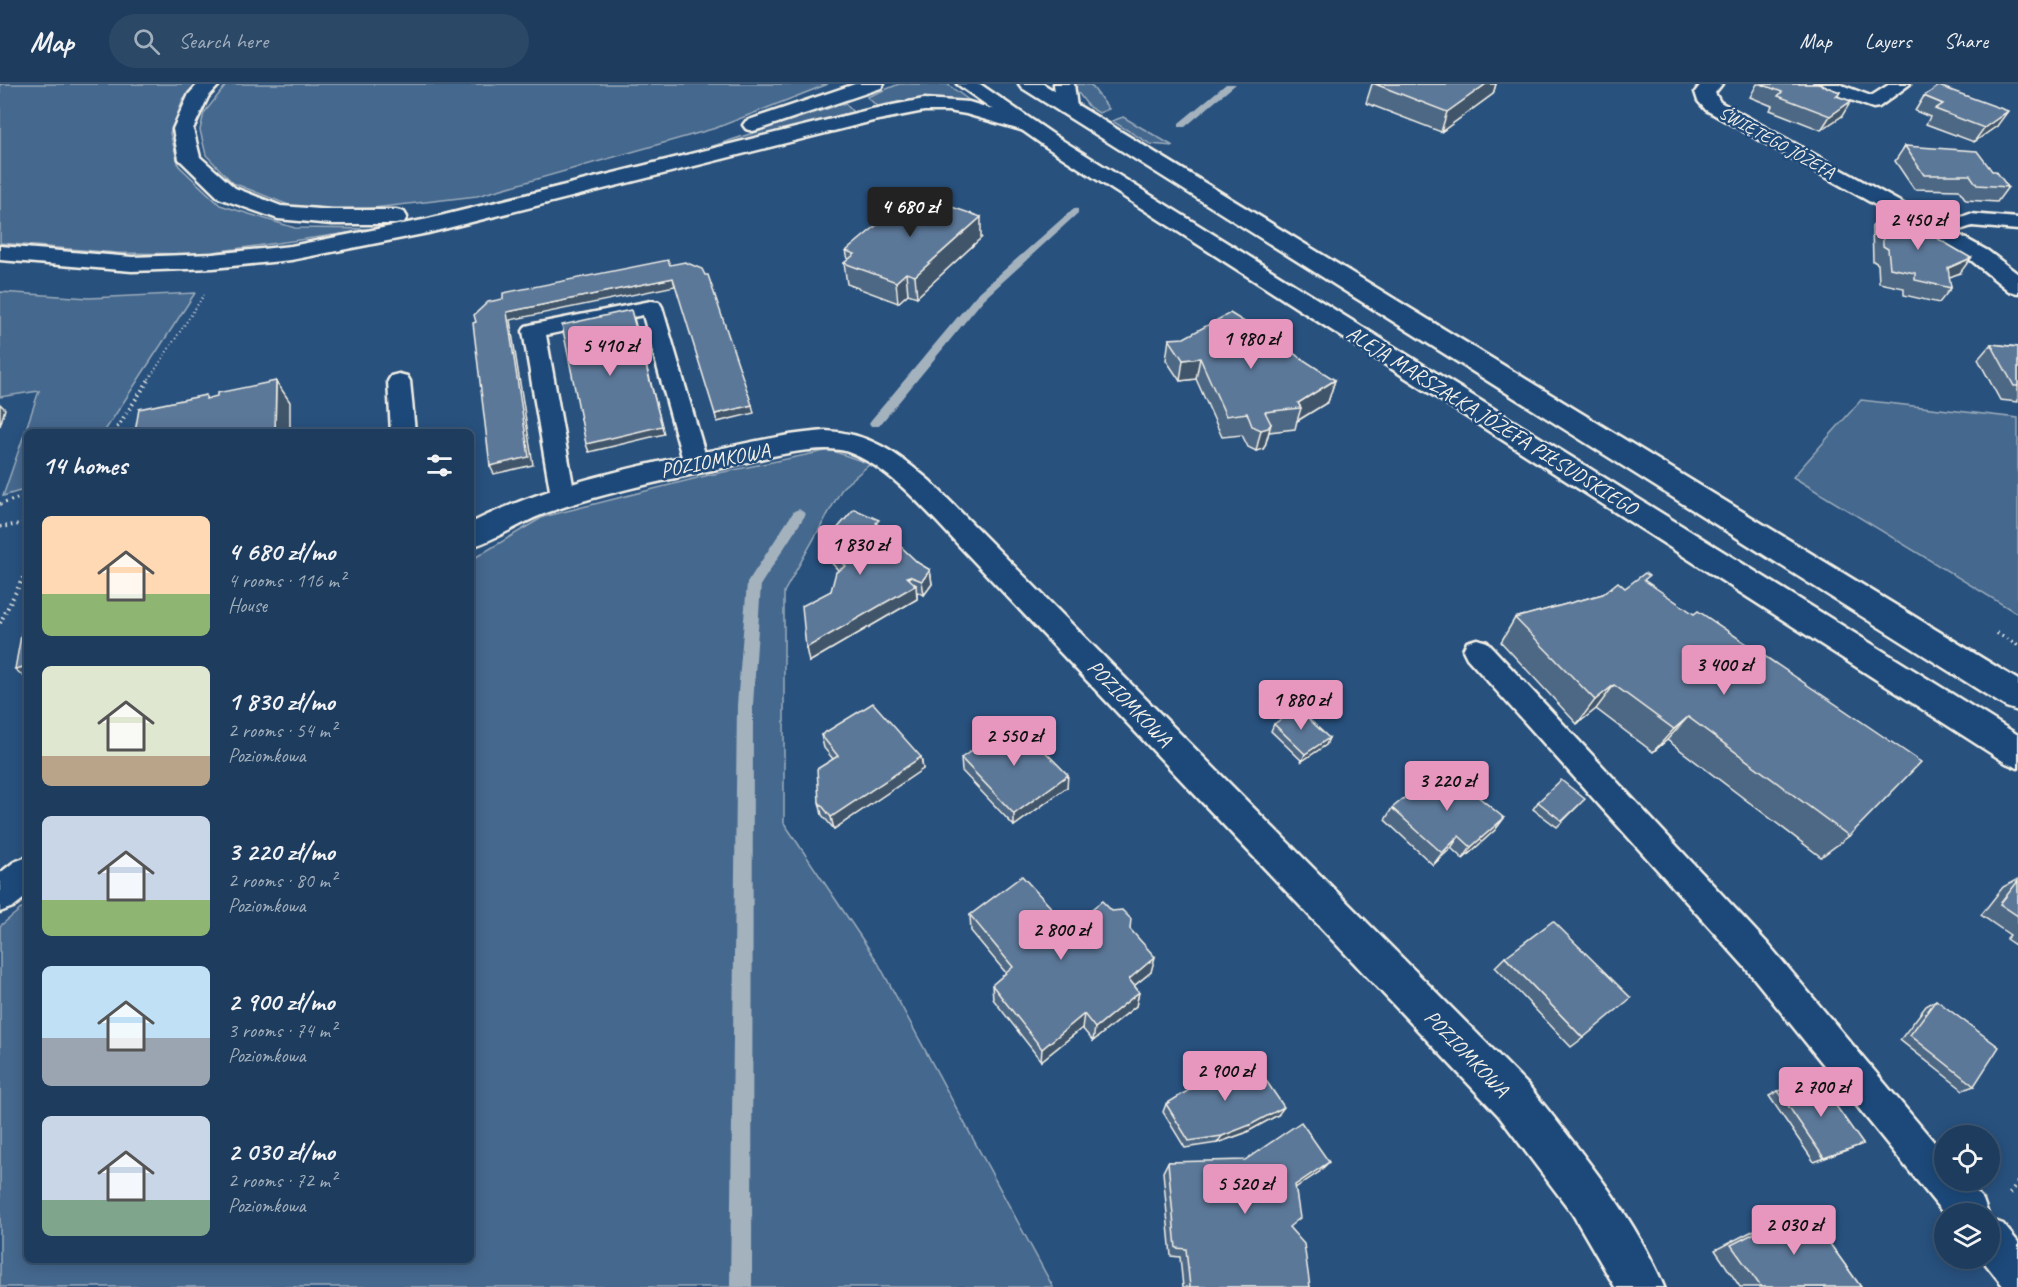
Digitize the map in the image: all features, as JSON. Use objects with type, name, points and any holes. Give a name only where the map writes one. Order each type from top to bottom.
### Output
[{"type":"main road","points":[[210,84],[199,94],[183,129],[190,159],[227,193],[278,212],[369,218],[408,216],[473,203],[611,168],[724,135],[874,84]]},
{"type":"main road","name":"ALEJA MARSZAŁKA JÓZEFA PIŁSUDSKIEGO","points":[[968,84],[1028,126],[2018,753]]},
{"type":"main road","name":"ALEJA MARSZAŁKA JÓZEFA PIŁSUDSKIEGO","points":[[1029,84],[1066,96],[2018,697]]},
{"type":"main road","name":"ŚWIĘTEGO JÓZEFA","points":[[1712,84],[1705,92],[1705,96],[1721,112],[1939,231],[1980,256],[2018,286]]},
{"type":"main road","points":[[0,253],[132,264],[213,261],[291,253],[428,226],[872,115],[924,105],[969,108],[1028,126]]},
{"type":"main road","name":"POZIOMKOWA","points":[[474,535],[538,505],[601,484],[756,451],[826,440],[850,442],[870,450],[893,465],[987,555],[1513,1100],[1588,1197],[1641,1287]]},
{"type":"main road","points":[[0,895],[24,876]]},
{"type":"lane","points":[[1823,84],[1873,103],[1901,84]]},
{"type":"lane","points":[[1939,231],[1970,220],[2018,224]]},
{"type":"lane","points":[[563,496],[534,331],[651,307],[696,464]]},
{"type":"lane","points":[[399,381],[403,429]]},
{"type":"lane","points":[[1477,650],[1756,956],[1960,1203]]},
{"type":"lane","points":[[2000,1252],[2018,1274]]},
{"type":"path","points":[[116,429],[206,292]]},
{"type":"path","points":[[0,504],[24,496]]},
{"type":"path","points":[[0,526],[24,524]]},
{"type":"path","points":[[0,623],[24,576]]},
{"type":"shaded area","points":[[0,84],[200,84],[183,100],[170,133],[179,166],[220,205],[295,228],[377,229],[199,254],[117,253],[0,243]]},
{"type":"shaded area","points":[[227,84],[828,84],[716,128],[477,196],[356,210],[291,206],[233,183],[206,155],[200,130],[204,113]]},
{"type":"shaded area","points":[[899,84],[947,84],[970,101],[932,99],[902,101],[878,107],[867,97]]},
{"type":"shaded area","points":[[1077,84],[1091,85],[1109,109],[1099,113],[1089,107],[1076,90]]},
{"type":"shaded area","points":[[845,103],[853,112],[673,159]]},
{"type":"shaded area","points":[[1123,117],[1173,146],[1150,144],[1112,121]]},
{"type":"shaded area","points":[[0,292],[89,298],[195,293],[106,429],[26,429],[39,391],[0,397]]},
{"type":"shaded area","points":[[1861,400],[2018,418],[2018,614],[1793,477]]},
{"type":"shaded area","points":[[24,435],[24,490],[3,496]]},
{"type":"shaded area","points":[[830,450],[870,464],[843,487],[784,592],[784,823],[877,961],[1053,1287],[0,1287],[0,926],[24,906],[24,1263],[474,1263],[474,558],[543,517],[709,475]]},
{"type":"building","points":[[1375,84],[1486,84],[1447,112]]},
{"type":"building","points":[[1761,84],[1818,84],[1840,92],[1836,96],[1851,101],[1830,116],[1778,96],[1782,92]]},
{"type":"building","points":[[1939,86],[2008,111],[1984,128],[1935,109],[1943,104],[1924,96]]},
{"type":"building","points":[[1905,146],[1977,151],[2008,187],[1977,185],[1970,175],[1924,175]]},
{"type":"building","points":[[914,194],[981,217],[915,276],[906,273],[896,282],[844,263],[855,254],[846,251]]},
{"type":"building","points":[[1889,210],[1971,258],[1948,268],[1951,288],[1915,280],[1915,273],[1890,268],[1888,249],[1883,246],[1882,213]]},
{"type":"building","points":[[668,260],[670,265],[685,262],[702,269],[705,275],[708,275],[752,405],[715,414],[673,278],[507,312],[529,457],[490,466],[473,323],[476,322],[474,315],[488,302],[503,299],[503,293]]},
{"type":"building","points":[[631,310],[662,426],[586,444],[562,325]]},
{"type":"building","points":[[1230,313],[1259,331],[1266,344],[1276,342],[1335,380],[1298,403],[1301,408],[1265,412],[1271,424],[1268,428],[1261,430],[1252,426],[1247,413],[1226,416],[1200,358],[1183,360],[1169,339],[1184,338]]},
{"type":"building","points":[[1991,344],[2018,347],[2018,386],[2014,386]]},
{"type":"building","points":[[276,381],[275,429],[136,429],[139,409],[206,395],[206,399],[217,396],[217,393]]},
{"type":"building","points":[[854,509],[879,520],[876,523],[918,563],[930,570],[922,581],[907,577],[916,585],[806,648],[802,606],[831,591],[836,572],[846,566],[824,544]]},
{"type":"building","points":[[1645,573],[1649,576],[1644,580],[1694,614],[1698,611],[1921,762],[1849,836],[1688,717],[1674,729],[1614,685],[1595,700],[1515,618],[1603,594],[1618,582],[1625,588]]},
{"type":"building","points":[[24,619],[24,667],[15,669]]},
{"type":"building","points":[[873,703],[921,757],[831,817],[819,802],[817,769],[838,756],[821,735]]},
{"type":"building","points":[[1297,708],[1329,738],[1305,754],[1274,724]]},
{"type":"building","points":[[1015,721],[1068,775],[1014,814],[961,758]]},
{"type":"building","points":[[1442,767],[1504,818],[1471,847],[1459,836],[1442,853],[1392,808]]},
{"type":"building","points":[[1561,780],[1585,799],[1562,821],[1538,802]]},
{"type":"building","points":[[1022,876],[1069,927],[1102,901],[1112,911],[1122,910],[1131,919],[1130,929],[1155,957],[1129,979],[1139,992],[1095,1028],[1084,1014],[1042,1049],[992,985],[1013,967],[970,915]]},
{"type":"building","points":[[2018,881],[2018,916],[2000,904]]},
{"type":"building","points":[[1553,921],[1631,998],[1583,1038],[1505,957]]},
{"type":"building","points":[[1936,1000],[1999,1047],[1974,1086],[1910,1035]]},
{"type":"building","points":[[1248,1054],[1284,1107],[1250,1125],[1222,1136],[1189,1141],[1166,1104]]},
{"type":"building","points":[[1817,1079],[1863,1144],[1824,1158],[1778,1091]]},
{"type":"building","points":[[1301,1122],[1329,1162],[1295,1185],[1300,1218],[1289,1227],[1304,1244],[1310,1287],[1190,1287],[1186,1249],[1176,1248],[1168,1162],[1245,1160]]},
{"type":"building","points":[[1804,1208],[1861,1287],[1761,1287],[1731,1245]]},
{"type":"waterway","points":[[1182,125],[1232,84]]},
{"type":"waterway","points":[[875,423],[980,297],[1074,211]]},
{"type":"waterway","points":[[741,1287],[745,705],[754,583],[799,514]]}]
